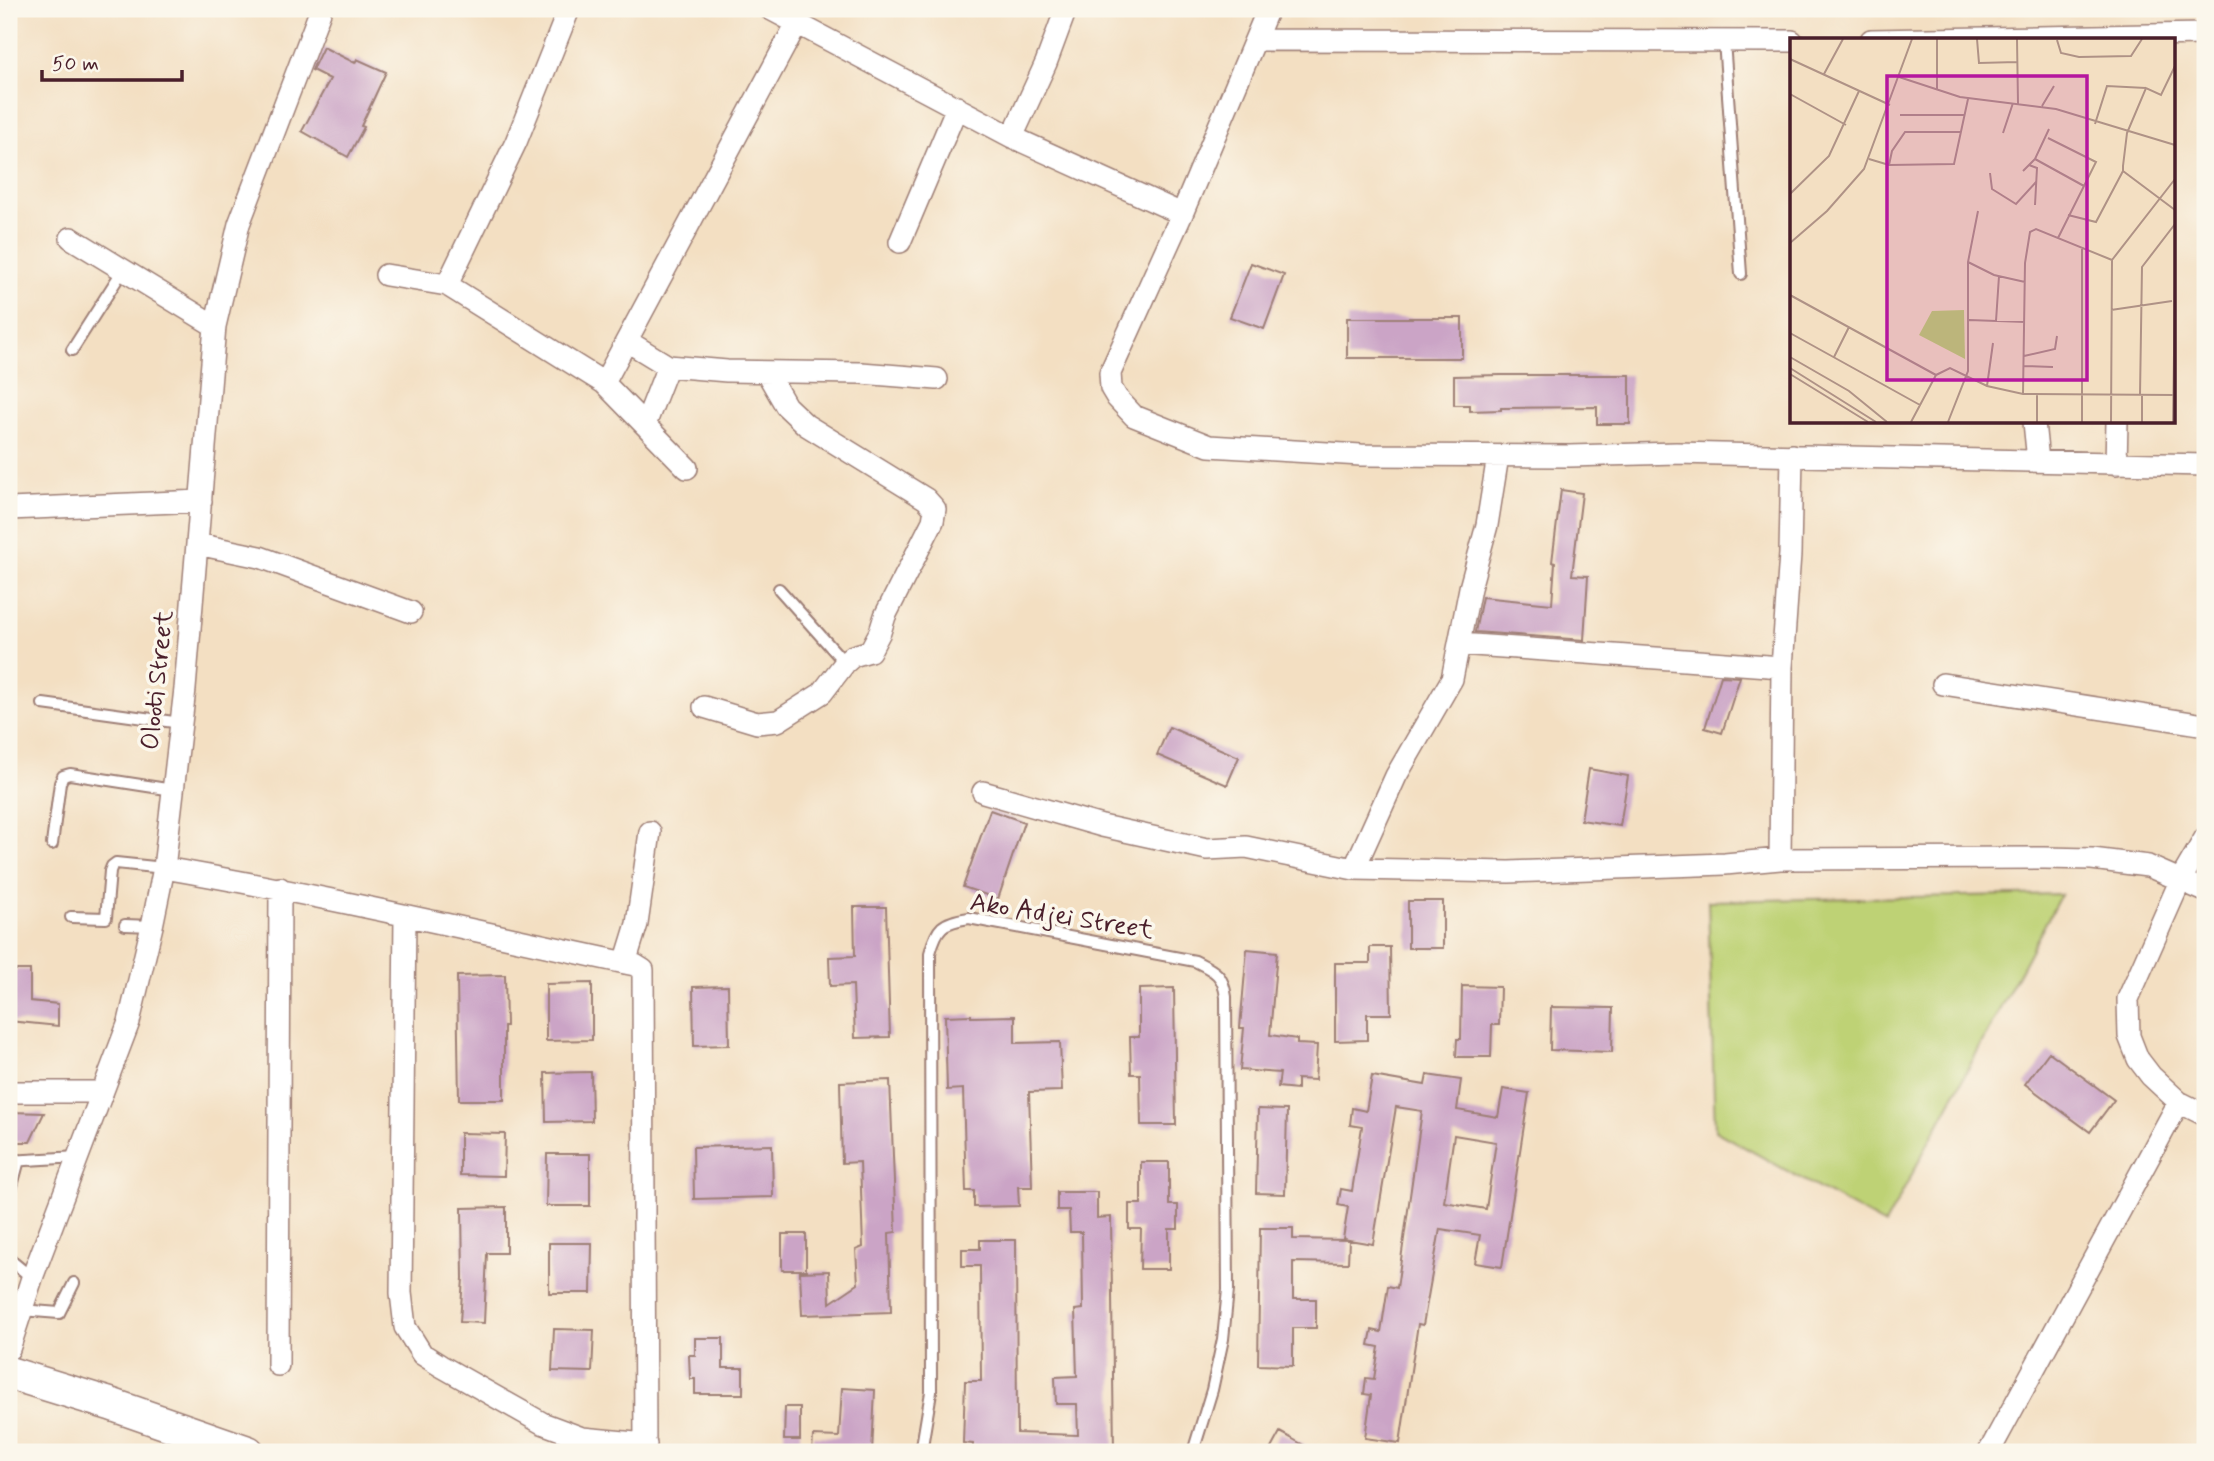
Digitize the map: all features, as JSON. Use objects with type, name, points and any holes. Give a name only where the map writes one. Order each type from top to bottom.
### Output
[{"type":"street","name":"Olooti Street","points":[[9,1349],[32,1278],[129,1022],[152,926],[164,867],[181,723],[215,326],[239,224],[321,9]]},
{"type":"street","points":[[447,285],[516,142],[569,9]]},
{"type":"street","points":[[770,9],[1012,137],[1182,214]]},
{"type":"street","points":[[1012,137],[1046,63],[1066,9]]},
{"type":"street","points":[[1268,9],[1182,214],[1110,373],[1111,387],[1117,398],[1134,416],[1209,446],[1360,455],[1676,453],[2205,465]]},
{"type":"street","points":[[604,383],[797,23]]},
{"type":"street","points":[[1982,38],[2205,34]]},
{"type":"street","points":[[1257,40],[1790,41]]},
{"type":"street","points":[[900,243],[957,107]]},
{"type":"street","points":[[71,238],[215,326]]},
{"type":"street","points":[[386,275],[447,285],[604,383],[687,468]]},
{"type":"street","points":[[627,341],[668,366],[682,369],[767,373],[861,373],[937,379]]},
{"type":"street","points":[[645,425],[668,366]]},
{"type":"street","points":[[704,707],[757,723],[778,721],[822,693],[845,663],[853,656],[870,651],[874,646],[885,616],[933,521],[934,509],[926,499],[806,425],[786,406],[767,373]]},
{"type":"street","points":[[2034,424],[2038,461]]},
{"type":"street","points":[[2116,464],[2117,424]]},
{"type":"street","points":[[1780,859],[1782,667],[1790,554],[1792,455]]},
{"type":"street","points":[[1354,869],[1396,776],[1452,679],[1470,588],[1487,525],[1499,456]]},
{"type":"street","points":[[9,509],[201,501]]},
{"type":"street","points":[[197,544],[260,557],[411,612]]},
{"type":"street","points":[[1459,644],[1782,667]]},
{"type":"street","points":[[1943,684],[2205,725]]},
{"type":"street","points":[[983,792],[1102,826],[1207,849],[1247,847],[1354,869],[1509,872],[1780,859],[2092,859],[2148,866],[2205,891]]},
{"type":"street","points":[[625,963],[637,924],[650,832]]},
{"type":"street","points":[[2205,838],[2181,879],[2128,999],[2129,1036],[2138,1059],[2151,1076],[2179,1102],[2205,1115]]},
{"type":"street","points":[[164,867],[280,888],[635,965],[643,970],[646,1448],[582,1438],[542,1423],[422,1354],[405,1327],[401,1293],[405,916]]},
{"type":"street","points":[[278,1365],[280,888]]},
{"type":"street","points":[[9,1092],[102,1092]]},
{"type":"street","points":[[1989,1452],[2179,1102]]},
{"type":"street","points":[[9,1373],[110,1404],[209,1446],[248,1452]]},
{"type":"lane","points":[[1724,41],[1741,274]]},
{"type":"lane","points":[[72,349],[123,270]]},
{"type":"lane","points":[[779,589],[845,663]]},
{"type":"lane","points":[[43,704],[181,723]]},
{"type":"lane","points":[[52,844],[63,776],[70,774],[173,790]]},
{"type":"lane","points":[[71,917],[106,918],[110,871],[116,863],[164,867]]},
{"type":"lane","name":"Ako Adjei Street","points":[[921,1452],[931,1392],[930,953],[936,931],[950,921],[969,918],[1195,961],[1214,970],[1224,981],[1228,1290],[1223,1339],[1212,1390],[1193,1452]]},
{"type":"lane","points":[[125,925],[152,926]]},
{"type":"lane","points":[[9,1196],[14,1161],[78,1157]]},
{"type":"lane","points":[[9,1259],[32,1278]]},
{"type":"lane","points":[[22,1311],[59,1313],[74,1283]]},
{"type":"green space","points":[[2061,894],[1885,1225],[1715,1131],[1708,901]]},
{"type":"building","points":[[323,47],[355,63],[357,59],[386,72],[361,126],[364,127],[348,157],[302,131],[330,79],[312,70]]},
{"type":"building","points":[[1251,263],[1284,275],[1264,329],[1230,317]]},
{"type":"building","points":[[1347,318],[1462,318],[1462,358],[1347,358]]},
{"type":"building","points":[[1630,375],[1630,424],[1597,424],[1597,407],[1470,411],[1470,405],[1454,405],[1454,376]]},
{"type":"building","points":[[1561,490],[1582,493],[1572,575],[1588,576],[1584,640],[1475,632],[1482,597],[1552,604],[1555,563],[1552,562]]},
{"type":"building","points":[[1721,676],[1740,677],[1722,733],[1705,728]]},
{"type":"building","points":[[1169,727],[1239,757],[1227,785],[1157,755]]},
{"type":"building","points":[[1589,769],[1628,776],[1620,826],[1581,820]]},
{"type":"building","points":[[990,810],[1024,822],[998,899],[963,887]]},
{"type":"building","points":[[1408,901],[1443,901],[1443,948],[1408,948]]},
{"type":"building","points":[[854,907],[886,907],[890,1037],[855,1038],[853,985],[830,986],[829,957],[855,956]]},
{"type":"building","points":[[1370,947],[1390,947],[1391,1014],[1367,1014],[1367,1040],[1335,1041],[1335,963],[1370,963]]},
{"type":"building","points":[[1247,949],[1277,952],[1270,1035],[1297,1039],[1297,1044],[1317,1045],[1315,1080],[1297,1079],[1297,1089],[1278,1087],[1280,1073],[1240,1070],[1244,1028],[1240,1028]]},
{"type":"building","points":[[9,970],[30,970],[30,1001],[58,1004],[58,1026],[9,1021]]},
{"type":"building","points":[[505,975],[504,1100],[459,1100],[457,976]]},
{"type":"building","points":[[592,983],[592,1040],[546,1041],[546,984]]},
{"type":"building","points":[[728,986],[729,1045],[694,1046],[693,987]]},
{"type":"building","points":[[1462,986],[1500,987],[1499,1025],[1492,1025],[1491,1057],[1456,1057],[1457,1039],[1461,1039]]},
{"type":"building","points":[[1174,988],[1176,1125],[1141,1125],[1140,1074],[1131,1074],[1130,1037],[1139,1037],[1139,989]]},
{"type":"building","points":[[1551,1007],[1613,1008],[1612,1052],[1550,1050]]},
{"type":"building","points":[[945,1016],[1015,1016],[1015,1043],[1060,1042],[1062,1091],[1029,1092],[1032,1187],[1018,1187],[1019,1206],[974,1207],[974,1191],[966,1191],[963,1089],[947,1090]]},
{"type":"building","points":[[2049,1052],[2114,1100],[2090,1132],[2025,1084]]},
{"type":"building","points":[[591,1072],[592,1121],[546,1122],[545,1073]]},
{"type":"building","points":[[1427,1075],[1461,1080],[1457,1110],[1498,1117],[1503,1089],[1529,1093],[1502,1267],[1475,1263],[1480,1235],[1440,1229],[1423,1325],[1418,1324],[1400,1443],[1365,1438],[1371,1395],[1364,1394],[1366,1378],[1374,1379],[1379,1347],[1369,1345],[1372,1330],[1381,1332],[1388,1286],[1397,1288],[1422,1111],[1396,1107],[1373,1244],[1343,1239],[1348,1207],[1338,1205],[1341,1189],[1352,1191],[1362,1127],[1350,1125],[1352,1108],[1366,1111],[1372,1076],[1425,1085]],"holes":[[[1454,1135],[1496,1142],[1486,1209],[1444,1202]]]},
{"type":"building","points":[[890,1080],[896,1232],[889,1233],[891,1312],[802,1315],[800,1272],[829,1271],[830,1303],[858,1284],[856,1250],[863,1247],[860,1162],[842,1163],[840,1082]]},
{"type":"building","points":[[1258,1109],[1287,1110],[1285,1194],[1256,1193]]},
{"type":"building","points":[[9,1112],[44,1113],[30,1142],[9,1142]]},
{"type":"building","points":[[460,1133],[505,1134],[504,1176],[460,1175]]},
{"type":"building","points":[[772,1145],[773,1197],[694,1199],[693,1147]]},
{"type":"building","points":[[547,1154],[590,1154],[590,1206],[546,1206]]},
{"type":"building","points":[[1141,1162],[1169,1162],[1169,1205],[1178,1205],[1178,1229],[1169,1229],[1169,1269],[1140,1269],[1141,1229],[1129,1229],[1129,1204],[1141,1204]]},
{"type":"building","points":[[1057,1192],[1097,1192],[1097,1218],[1111,1217],[1114,1452],[973,1452],[973,1444],[963,1443],[965,1381],[981,1381],[980,1266],[962,1266],[962,1249],[980,1249],[980,1240],[1016,1240],[1017,1433],[1078,1435],[1077,1404],[1056,1404],[1055,1377],[1077,1376],[1075,1310],[1083,1309],[1082,1232],[1070,1232],[1069,1210],[1057,1210]]},
{"type":"building","points":[[506,1207],[506,1253],[487,1253],[484,1323],[460,1322],[463,1278],[462,1208]]},
{"type":"building","points":[[1260,1228],[1293,1228],[1293,1239],[1349,1240],[1348,1263],[1293,1262],[1293,1299],[1316,1299],[1316,1328],[1293,1328],[1293,1366],[1258,1365]]},
{"type":"building","points":[[782,1234],[806,1234],[806,1270],[782,1270]]},
{"type":"building","points":[[549,1243],[592,1243],[591,1293],[549,1293]]},
{"type":"building","points":[[554,1329],[594,1330],[592,1372],[552,1371]]},
{"type":"building","points":[[695,1338],[723,1338],[723,1368],[743,1368],[743,1394],[695,1394],[695,1379],[690,1379],[689,1355],[695,1355]]},
{"type":"building","points":[[842,1388],[875,1390],[872,1452],[812,1452],[813,1436],[839,1437]]},
{"type":"building","points":[[785,1407],[800,1407],[800,1440],[784,1440]]},
{"type":"building","points":[[1280,1432],[1316,1452],[1269,1452]]}]
